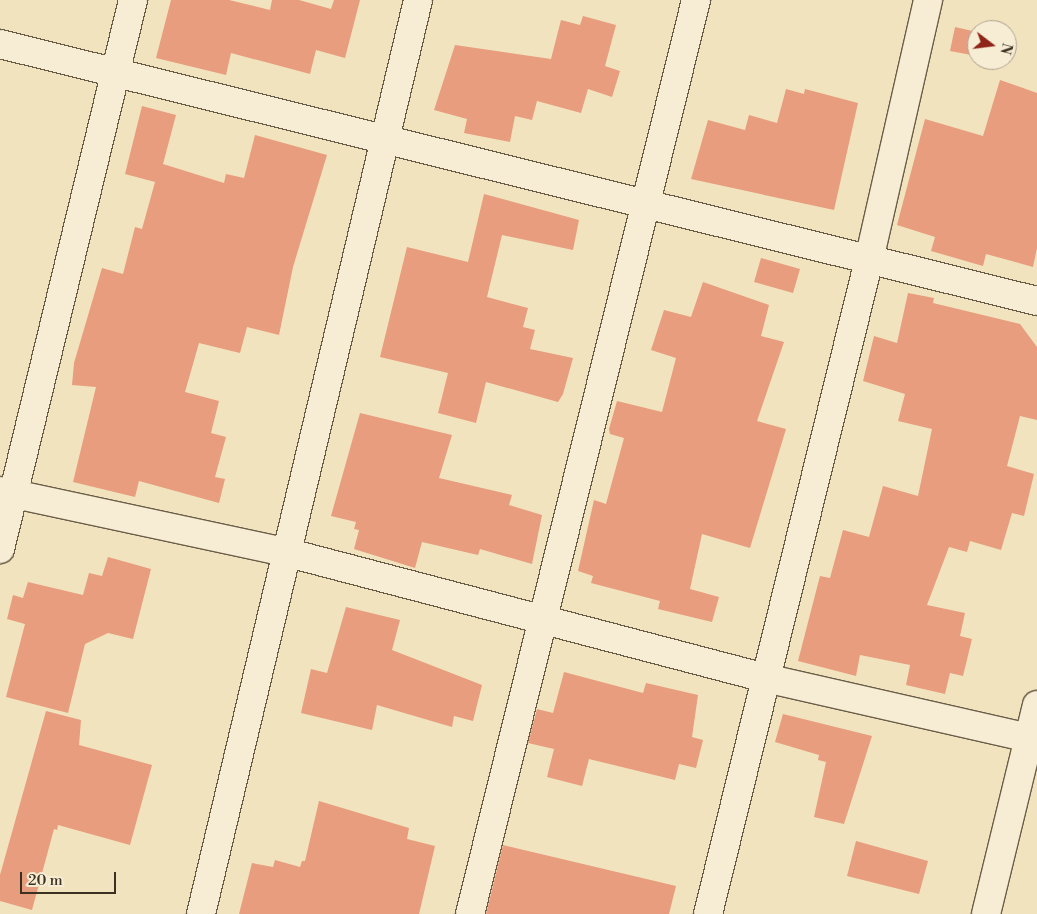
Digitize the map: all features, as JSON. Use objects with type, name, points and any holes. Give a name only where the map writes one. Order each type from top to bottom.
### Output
[{"type":"street","points":[[0,550],[7,493],[133,0]]},
{"type":"street","points":[[201,914],[418,0]]},
{"type":"street","points":[[470,914],[696,0]]},
{"type":"street","points":[[708,914],[869,260],[928,0]]},
{"type":"street","points":[[0,44],[1037,301]]},
{"type":"street","points":[[7,493],[286,552],[542,621],[765,678],[1033,739]]},
{"type":"street","points":[[986,914],[1033,739],[1037,705]]},
{"type":"building","points":[[171,0],[229,0],[270,10],[272,0],[299,0],[331,9],[334,0],[360,0],[345,58],[316,50],[310,74],[231,53],[226,75],[156,58]]},
{"type":"building","points":[[583,16],[616,25],[605,66],[620,71],[612,97],[588,89],[581,113],[537,101],[532,120],[515,116],[510,142],[464,133],[467,119],[434,110],[455,45],[551,59],[561,20],[580,25]]},
{"type":"building","points":[[955,27],[967,30],[967,54],[950,51]]},
{"type":"building","points":[[1000,80],[1037,93],[1037,248],[1033,267],[986,254],[983,266],[931,251],[935,237],[897,225],[925,119],[983,136]]},
{"type":"building","points":[[786,89],[804,94],[805,89],[858,103],[834,210],[691,179],[708,120],[745,130],[749,115],[777,123]]},
{"type":"building","points":[[142,106],[176,115],[163,164],[224,183],[226,174],[244,178],[255,135],[327,155],[293,267],[279,335],[247,327],[240,353],[199,343],[185,392],[219,401],[211,433],[226,437],[215,477],[225,479],[219,503],[139,481],[135,497],[73,482],[96,387],[72,385],[74,363],[102,268],[123,274],[135,227],[142,229],[155,182],[125,174]]},
{"type":"building","points":[[484,194],[579,220],[573,250],[502,235],[487,297],[528,308],[523,327],[535,330],[530,349],[573,358],[563,394],[558,402],[486,382],[476,423],[438,413],[448,373],[380,357],[407,247],[468,262]]},
{"type":"building","points":[[761,258],[800,269],[793,293],[754,282]]},
{"type":"building","points":[[703,282],[769,305],[761,336],[784,342],[757,421],[786,429],[750,548],[702,534],[690,589],[719,597],[712,622],[658,609],[660,601],[591,583],[593,576],[578,571],[594,500],[606,504],[624,438],[610,434],[609,429],[617,401],[662,412],[676,358],[651,350],[664,310],[691,317]]},
{"type":"building","points":[[908,293],[934,298],[933,303],[1020,324],[1037,347],[1037,420],[1020,416],[1007,466],[1034,474],[1024,516],[1012,513],[1001,550],[970,541],[967,552],[949,547],[927,605],[965,613],[960,636],[972,639],[963,676],[950,673],[945,694],[906,685],[910,665],[860,655],[856,676],[798,661],[820,576],[830,578],[843,530],[869,537],[883,486],[918,496],[932,429],[898,421],[905,394],[863,381],[874,336],[897,343]]},
{"type":"building","points":[[360,413],[452,435],[439,478],[512,495],[509,505],[542,515],[532,564],[480,549],[478,555],[422,542],[415,568],[354,549],[359,530],[354,529],[356,522],[331,516]]},
{"type":"building","points":[[108,557],[151,569],[133,639],[108,633],[85,644],[68,713],[6,697],[25,624],[7,619],[13,595],[23,598],[28,582],[83,595],[89,573],[102,576]]},
{"type":"building","points":[[346,607],[400,620],[392,650],[482,685],[473,721],[454,716],[452,727],[377,705],[372,730],[301,713],[311,669],[327,673]]},
{"type":"building","points":[[564,672],[643,693],[646,683],[698,695],[692,737],[703,740],[696,768],[679,764],[675,780],[589,759],[582,786],[547,777],[554,749],[528,743],[537,709],[553,713]]},
{"type":"building","points":[[46,711],[81,720],[79,745],[152,765],[130,845],[58,825],[57,830],[54,829],[32,910],[0,901],[0,875]]},
{"type":"building","points":[[783,714],[872,736],[844,824],[814,817],[826,762],[818,760],[819,755],[775,742]]},
{"type":"building","points":[[319,801],[409,828],[407,839],[435,846],[419,914],[239,914],[252,863],[273,867],[275,860],[300,867],[302,861],[305,861]]},
{"type":"building","points":[[856,841],[928,861],[919,894],[847,876]]},
{"type":"building","points":[[503,845],[676,886],[669,914],[486,914]]}]
